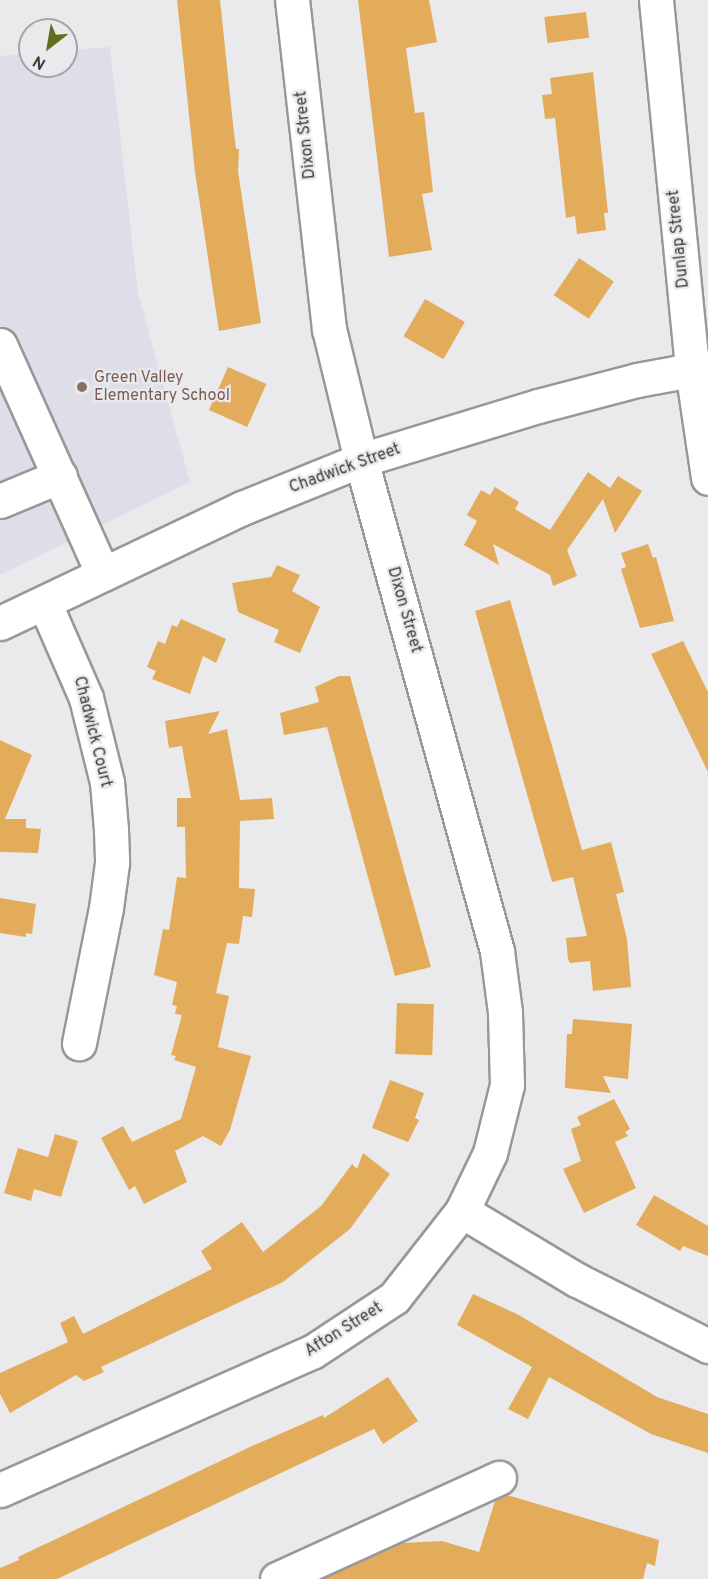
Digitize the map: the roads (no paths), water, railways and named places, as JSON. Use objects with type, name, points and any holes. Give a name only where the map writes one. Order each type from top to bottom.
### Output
[{"type":"street","name":"Dixon Street","points":[[292,0],[329,329],[361,460],[497,951],[505,1012],[507,1085],[490,1153],[462,1211]]},
{"type":"street","name":"Dunlap Street","points":[[656,0],[700,368],[708,478]]},
{"type":"street","points":[[0,345],[103,574]]},
{"type":"street","name":"Chadwick Street","points":[[0,624],[242,508],[361,460],[538,406],[700,368]]},
{"type":"street","points":[[0,501],[60,476]]},
{"type":"street","name":"Chadwick Court","points":[[45,603],[86,698],[107,782],[111,830],[112,863],[106,908],[79,1043]]},
{"type":"street","points":[[462,1211],[577,1280],[708,1346]]},
{"type":"street","name":"Afton Street","points":[[0,1490],[312,1352],[364,1321],[410,1281],[462,1211]]},
{"type":"street","points":[[277,1579],[499,1478]]},
{"type":"place","name":"Green Valley Elementary School","points":[[82,387]]}]
